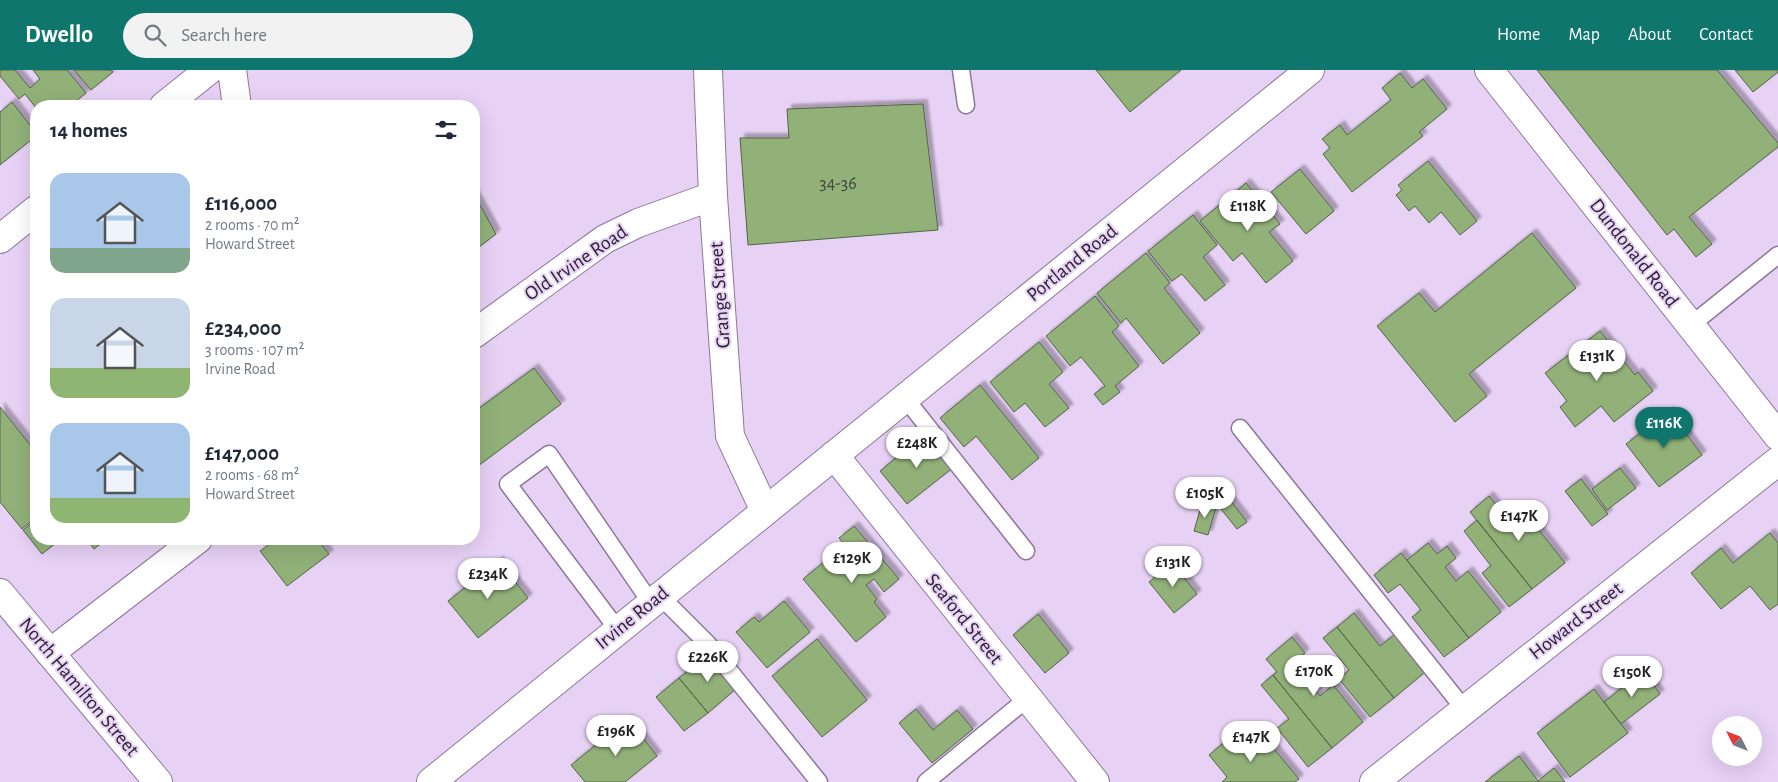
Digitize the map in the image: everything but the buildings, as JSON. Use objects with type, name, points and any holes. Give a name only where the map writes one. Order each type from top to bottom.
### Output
[{"type":"street","points":[[172,100],[209,70]]},
{"type":"street","points":[[232,70],[236,100]]},
{"type":"street","name":"Grange Street","points":[[708,70],[714,196],[730,436],[764,511]]},
{"type":"street","name":"Portland Road","points":[[834,455],[1310,70]]},
{"type":"street","name":"Dundonald Road","points":[[1489,70],[1778,436]]},
{"type":"street","name":"Old Irvine Road","points":[[480,330],[605,239],[638,222],[714,196]]},
{"type":"street","points":[[4,229],[30,214]]},
{"type":"street","name":"Irvine Road","points":[[430,782],[834,455]]},
{"type":"street","name":"Seaford Street","points":[[834,455],[1095,782]]},
{"type":"street","name":"Howard Street","points":[[1374,782],[1778,461]]},
{"type":"street","points":[[50,653],[190,545]]},
{"type":"street","name":"North Hamilton Street","points":[[0,593],[158,782]]},
{"type":"lane","points":[[961,70],[966,105]]},
{"type":"lane","points":[[1691,326],[1778,255]]},
{"type":"lane","points":[[905,398],[1026,551]]},
{"type":"lane","points":[[1240,428],[1465,710]]},
{"type":"lane","points":[[618,630],[508,484],[549,454],[656,600],[708,644],[818,782]]},
{"type":"lane","points":[[926,782],[1028,698]]}]
